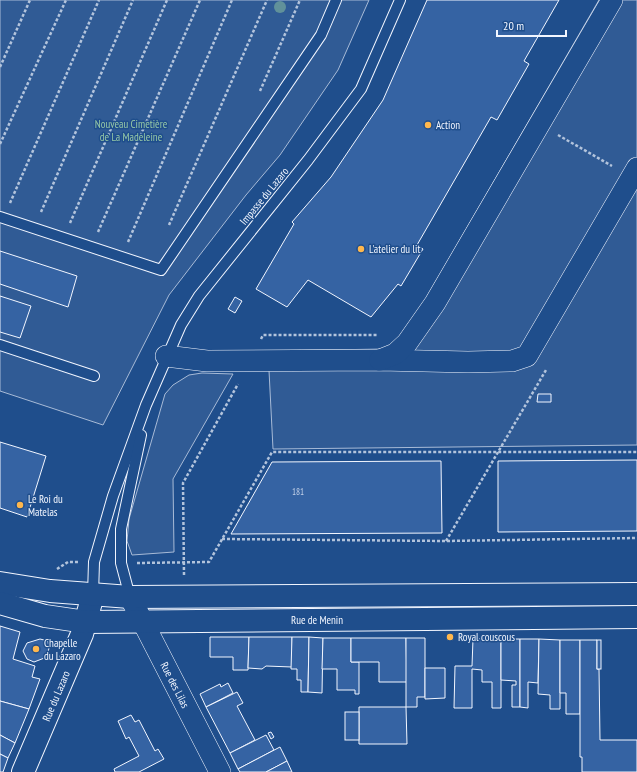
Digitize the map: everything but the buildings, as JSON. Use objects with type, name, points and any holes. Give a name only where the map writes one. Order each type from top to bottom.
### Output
[{"type":"main road","points":[[0,583],[50,591],[130,597],[631,594],[631,616]]},
{"type":"main road","name":"Rue du Lazaro","points":[[23,772],[86,622],[92,595]]},
{"type":"main road","name":"Rue de Menin","points":[[0,603],[45,616],[86,622],[631,616]]},
{"type":"street","points":[[380,360],[395,354],[407,343],[435,303],[612,0]]},
{"type":"street","points":[[166,356],[208,361],[505,361],[516,360],[527,356],[634,172]]},
{"type":"street","name":"Rue des Lilas","points":[[130,597],[220,772]]},
{"type":"lane","points":[[2,218],[161,270],[321,35],[336,0]]},
{"type":"lane","name":"Impasse du Lazaro","points":[[146,405],[180,325],[199,296],[308,160],[362,89],[400,0]]},
{"type":"lane","points":[[0,345],[94,376]]},
{"type":"lane","points":[[92,595],[94,562],[114,496],[146,405]]},
{"type":"lane","points":[[130,597],[122,563],[121,529],[146,405]]},
{"type":"path","points":[[0,67],[30,0]]},
{"type":"path","points":[[0,144],[66,0]]},
{"type":"path","points":[[2,218],[99,0]]},
{"type":"path","points":[[34,228],[133,0]]},
{"type":"path","points":[[63,238],[167,0]]},
{"type":"path","points":[[92,247],[200,0]]},
{"type":"path","points":[[121,257],[232,0]]},
{"type":"path","points":[[167,231],[267,0]]},
{"type":"path","points":[[539,124],[634,172]]},
{"type":"path","points":[[184,580],[183,483],[251,360],[263,335],[380,335]]},
{"type":"path","points":[[446,541],[547,368]]},
{"type":"path","points":[[209,562],[272,452],[637,452]]},
{"type":"path","points":[[222,539],[446,541],[637,538]]},
{"type":"shaded area","name":"Nouveau Cimetière de La Madeleine","points":[[0,0],[369,0],[338,70],[280,155],[246,195],[169,295],[103,425],[0,391]]},
{"type":"shaded area","points":[[599,0],[637,0],[637,445],[273,449],[268,351],[384,349],[403,338]]},
{"type":"shaded area","points":[[202,373],[233,374],[173,479],[174,552],[132,555],[127,541],[129,519],[165,394],[173,385],[189,375]]},
{"type":"place","name":"Action","points":[[428,125]]},
{"type":"place","name":"L'atelier du lit","points":[[361,249]]},
{"type":"place","name":"Le Roi du Matelas","points":[[20,505]]},
{"type":"place","name":"Royal couscous","points":[[450,637]]},
{"type":"place","name":"Chapelle du Lazaro","points":[[36,649]]}]
